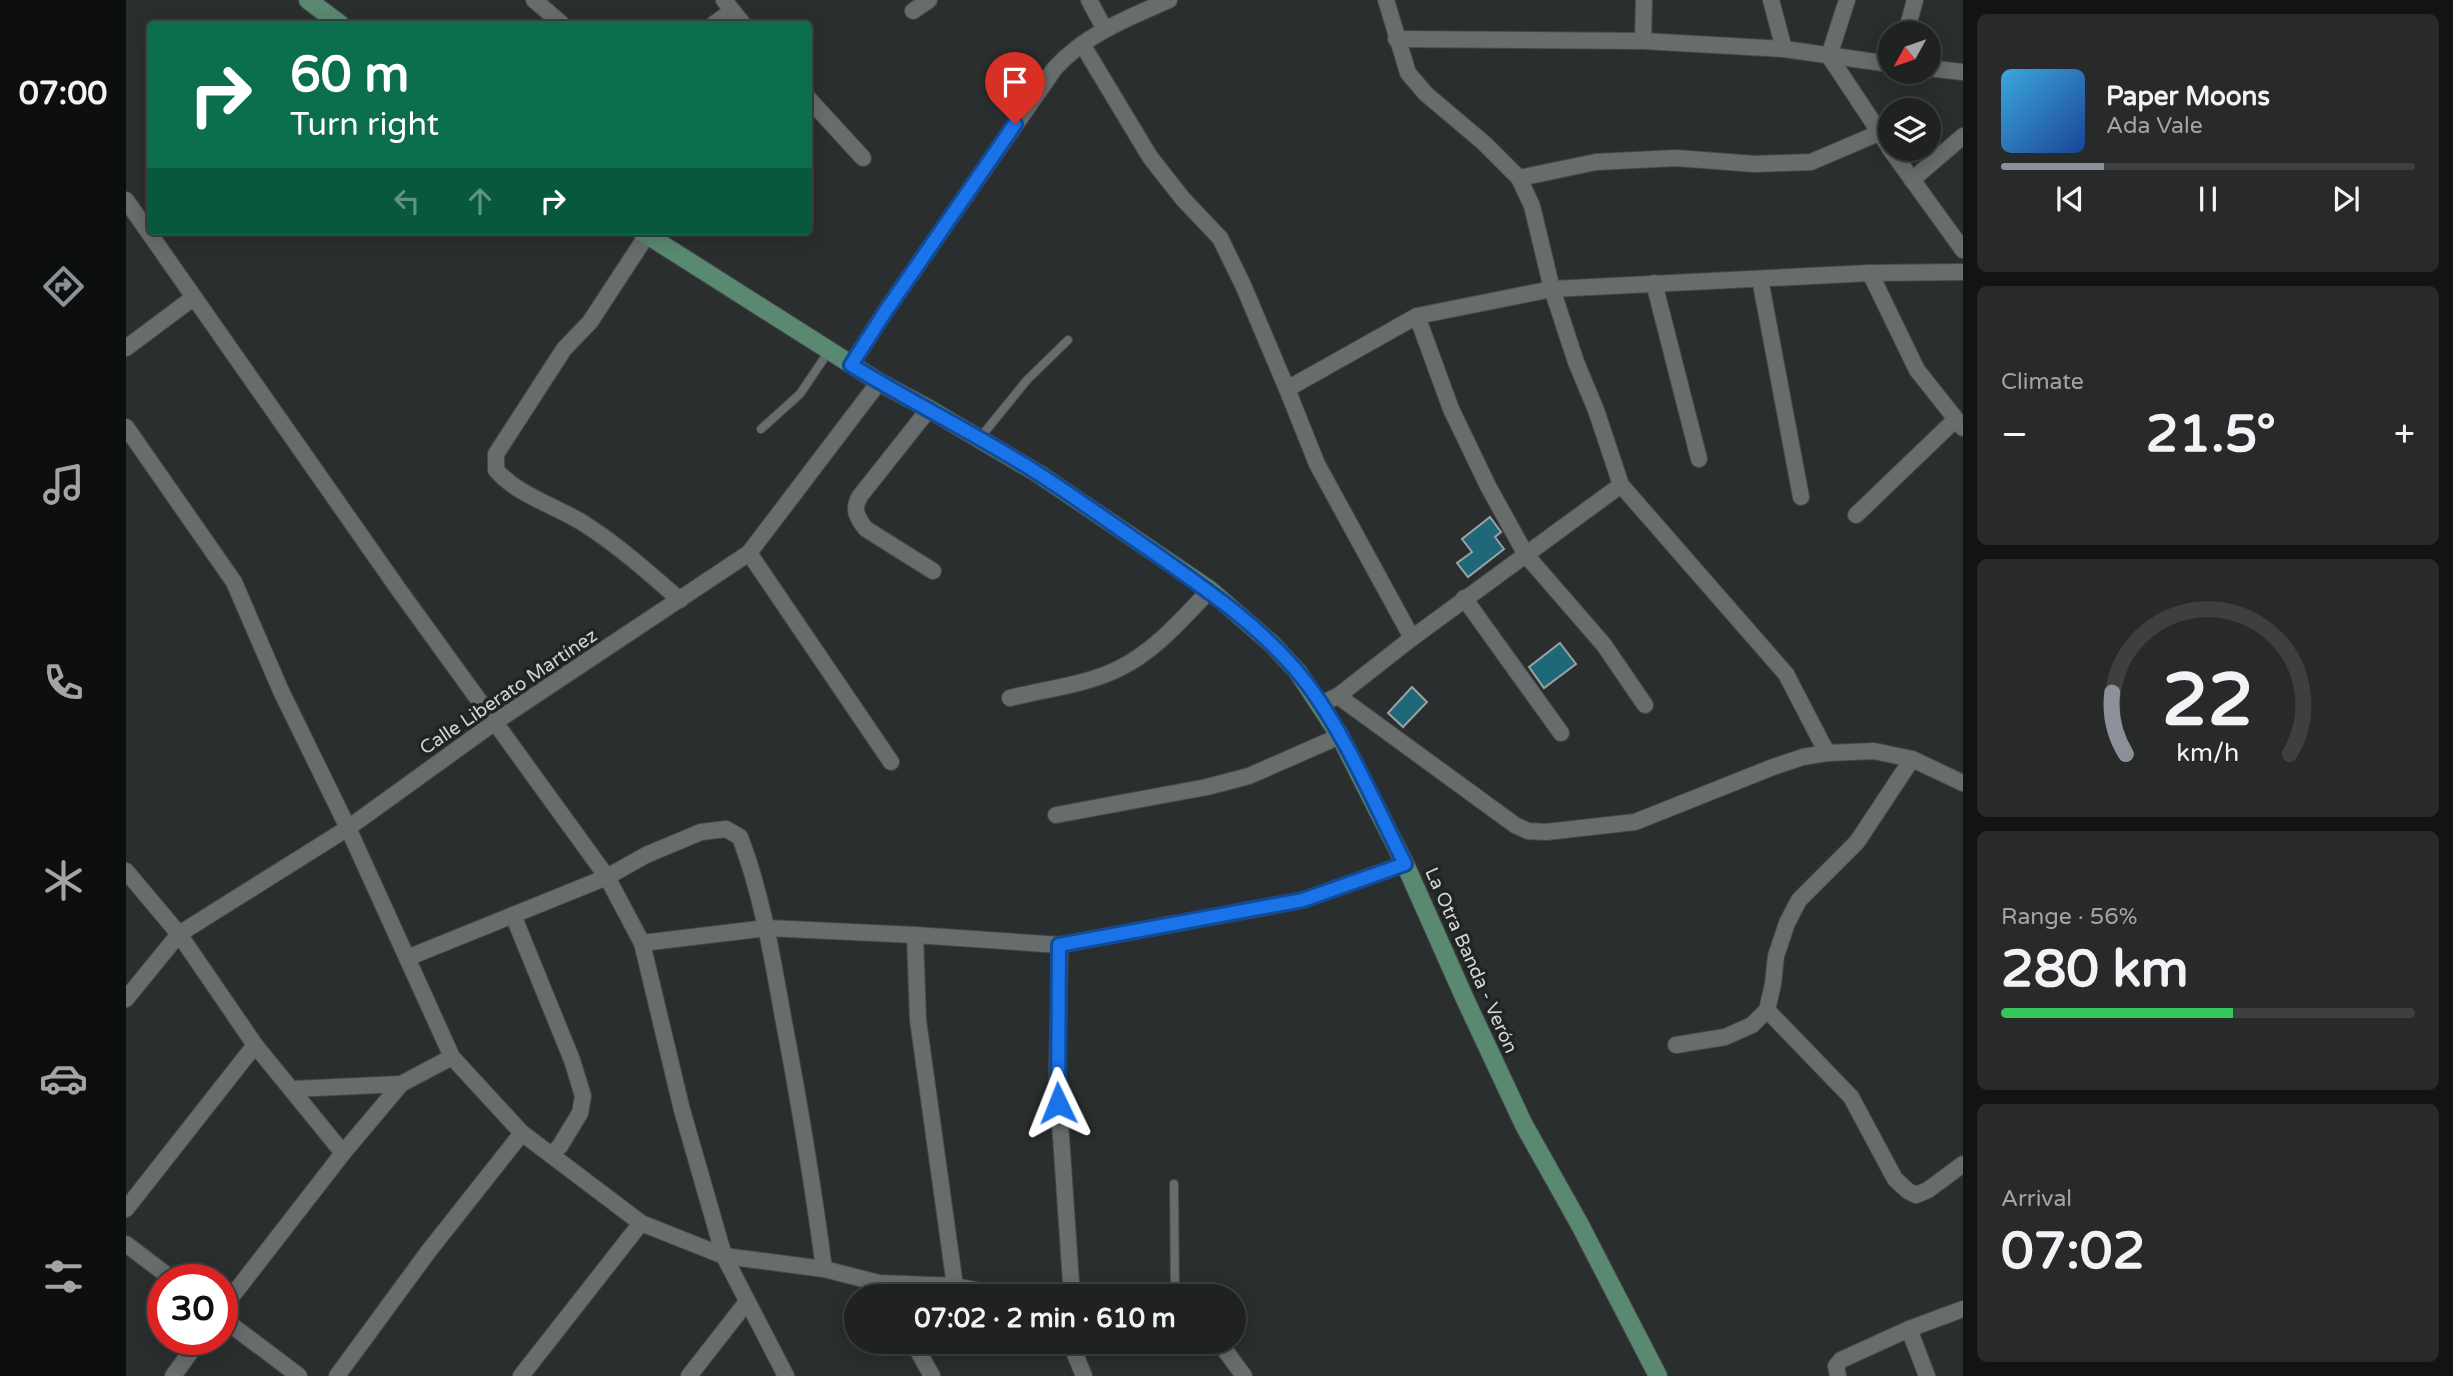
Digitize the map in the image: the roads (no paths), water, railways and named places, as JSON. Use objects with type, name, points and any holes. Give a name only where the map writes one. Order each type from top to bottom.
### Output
[{"type":"main road","points":[[308,0],[336,21]]},
{"type":"main road","name":"La Otra Banda - Verón","points":[[647,235],[851,365],[1039,474],[1210,590],[1272,644],[1298,672],[1340,736],[1405,864],[1524,1125],[1580,1225],[1658,1376]]},
{"type":"street","points":[[534,0],[558,21]]},
{"type":"street","points":[[913,11],[929,0]]},
{"type":"street","points":[[1089,0],[1104,28]]},
{"type":"street","points":[[851,365],[885,312],[1066,55],[1104,28],[1169,0]]},
{"type":"street","points":[[1386,0],[1408,73],[1426,94],[1519,177],[1532,206],[1552,289],[1576,362],[1596,410],[1621,485],[1786,674],[1827,753]]},
{"type":"street","points":[[1643,41],[1644,0]]},
{"type":"street","points":[[1771,0],[1784,49]]},
{"type":"street","points":[[1829,56],[1847,0]]},
{"type":"street","points":[[1909,21],[1915,0]]},
{"type":"street","points":[[716,21],[728,6],[740,21]]},
{"type":"street","points":[[1396,39],[1643,41],[1784,49],[1878,62]]},
{"type":"street","points":[[1082,44],[1150,158],[1220,238],[1243,285],[1317,464],[1412,638]]},
{"type":"street","points":[[1829,56],[1878,131]]},
{"type":"street","points":[[1941,69],[1963,72]]},
{"type":"street","points":[[812,102],[863,158]]},
{"type":"street","points":[[1519,177],[1596,162],[1676,158],[1755,164],[1811,162],[1878,133]]},
{"type":"street","points":[[1912,180],[1963,136]]},
{"type":"street","points":[[1899,161],[1963,250]]},
{"type":"street","points":[[126,200],[147,231]]},
{"type":"street","points":[[150,235],[607,877],[642,943],[682,1110],[724,1256],[786,1376]]},
{"type":"street","points":[[643,235],[590,322],[564,349],[496,454],[496,470],[508,483],[582,522],[631,558],[680,600]]},
{"type":"street","points":[[1287,389],[1417,316],[1552,289],[1870,273],[1963,272]]},
{"type":"street","points":[[1856,515],[1959,424],[1917,370],[1870,273]]},
{"type":"street","points":[[1760,279],[1801,497]]},
{"type":"street","points":[[1654,284],[1699,459]]},
{"type":"street","points":[[126,348],[193,298]]},
{"type":"street","points":[[1417,316],[1451,408],[1488,486],[1526,555],[1604,645],[1645,705]]},
{"type":"street","name":"Calle Liberato Martínez","points":[[126,999],[179,934],[348,828],[495,722],[750,553],[879,382]]},
{"type":"street","points":[[929,408],[860,496],[855,510],[866,529],[933,571]]},
{"type":"street","points":[[126,427],[234,582],[281,691],[348,828],[452,1057],[522,1133],[641,1223],[724,1256],[824,1269],[865,1284]]},
{"type":"street","points":[[1321,704],[1338,696],[1464,598],[1621,485]]},
{"type":"street","points":[[750,553],[891,762]]},
{"type":"street","points":[[1010,698],[1085,680],[1120,668],[1162,639],[1210,590]]},
{"type":"street","points":[[1464,598],[1561,733]]},
{"type":"street","points":[[1338,696],[1515,825],[1528,831],[1546,832],[1634,822],[1773,767],[1803,757],[1827,753],[1874,751],[1912,759],[1963,783]]},
{"type":"street","points":[[1056,815],[1207,787],[1249,776],[1340,736]]},
{"type":"street","points":[[1676,1045],[1725,1037],[1752,1025],[1767,1010],[1776,956],[1787,923],[1800,900],[1857,842],[1912,759]]},
{"type":"street","points":[[407,958],[607,877],[646,855],[701,832],[726,829],[740,837],[752,869],[767,929],[809,1160],[824,1269]]},
{"type":"street","points":[[642,943],[767,929],[915,935],[1059,945],[1303,900],[1405,864]]},
{"type":"street","points":[[126,871],[179,934],[255,1045],[343,1153]]},
{"type":"street","points":[[513,915],[572,1060],[583,1096],[580,1114],[551,1155]]},
{"type":"street","points":[[915,935],[918,1020],[955,1284]]},
{"type":"street","points":[[1059,945],[1057,1078],[1071,1284]]},
{"type":"street","points":[[1767,1010],[1851,1097],[1895,1179],[1908,1191],[1916,1195],[1928,1190],[1962,1168]]},
{"type":"street","points":[[126,1209],[255,1045]]},
{"type":"street","points":[[238,1288],[343,1153],[401,1084],[452,1057]]},
{"type":"street","points":[[293,1089],[401,1084]]},
{"type":"street","points":[[337,1376],[428,1252],[522,1133]]},
{"type":"street","points":[[521,1376],[641,1223]]},
{"type":"street","points":[[126,1244],[152,1264]]},
{"type":"street","points":[[689,1376],[746,1303]]},
{"type":"street","points":[[1838,1376],[1836,1366],[1841,1360],[1909,1329],[1963,1309]]},
{"type":"street","points":[[1909,1329],[1927,1376]]},
{"type":"street","points":[[238,1330],[299,1376]]},
{"type":"street","points":[[920,1354],[932,1376]]},
{"type":"street","points":[[1075,1354],[1084,1376]]},
{"type":"street","points":[[1228,1354],[1244,1376]]},
{"type":"street","points":[[173,1376],[188,1355]]},
{"type":"lane","points":[[979,439],[1027,380],[1068,340]]},
{"type":"lane","points":[[761,429],[800,394],[829,351]]},
{"type":"lane","points":[[1174,1184],[1175,1284]]}]
